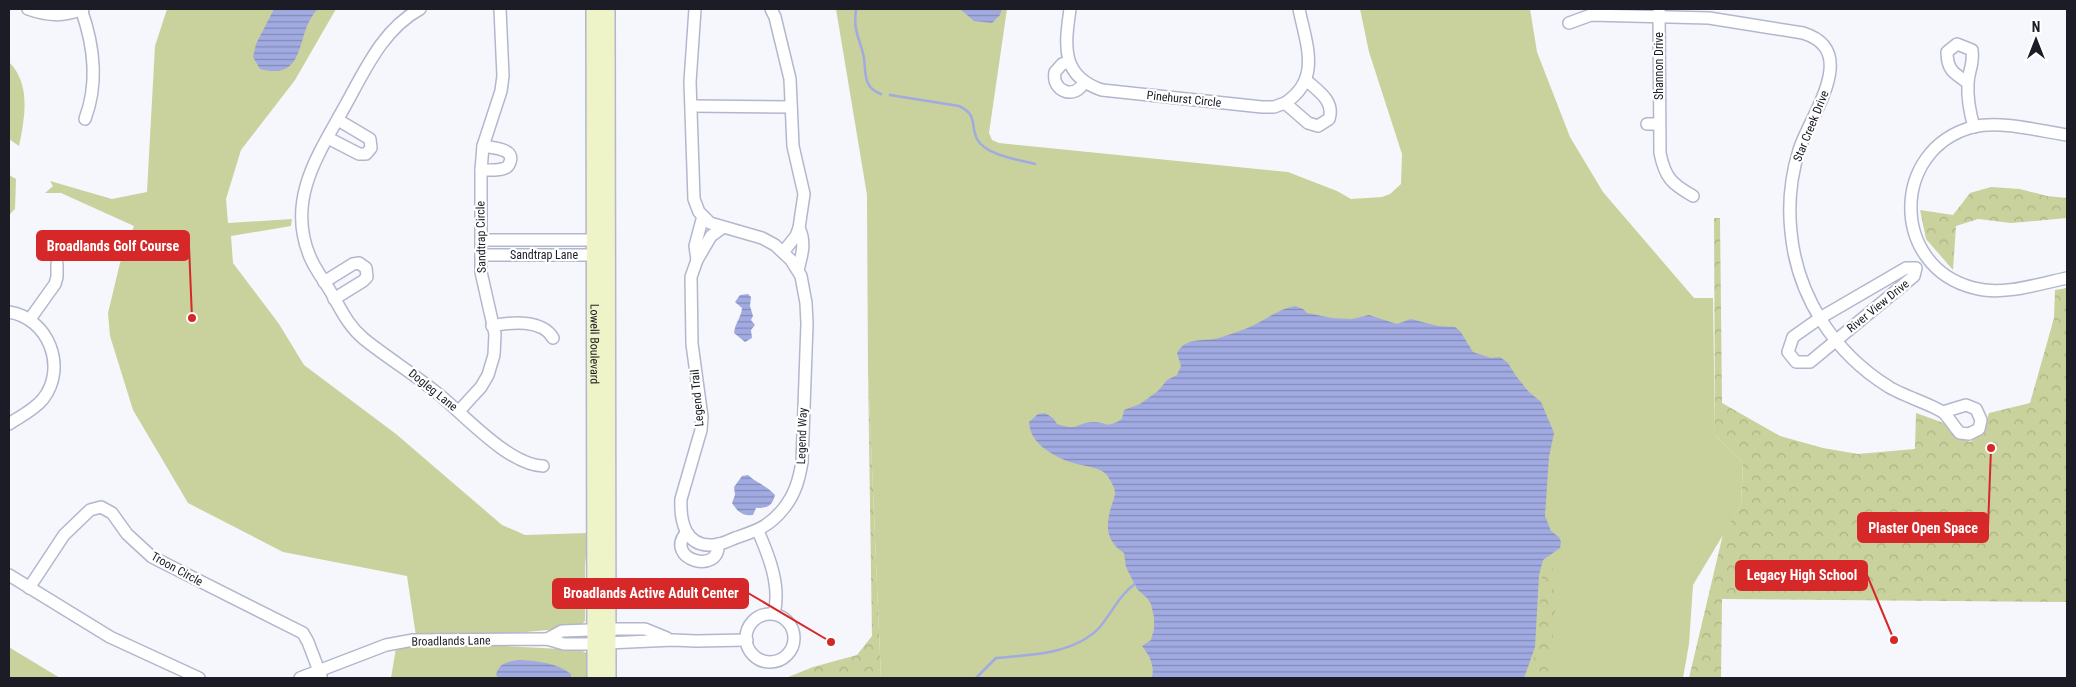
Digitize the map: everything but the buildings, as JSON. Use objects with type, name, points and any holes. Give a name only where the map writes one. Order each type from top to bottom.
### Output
[{"type":"main road","name":"Lowell Boulevard","points":[[594,9],[601,248],[601,637],[595,678]]},
{"type":"main road","name":"Lowell Boulevard","points":[[601,248],[608,9]]},
{"type":"main road","name":"Lowell Boulevard","points":[[601,637],[608,678]]},
{"type":"street","points":[[28,9],[56,16],[70,14],[82,9],[93,51],[92,92],[85,119]]},
{"type":"street","name":"Dogleg Lane","points":[[420,9],[405,19],[382,42],[307,178],[301,211],[304,242],[316,269],[344,316],[363,338],[419,378],[513,457],[534,466],[543,466]]},
{"type":"street","name":"Sandtrap Circle","points":[[459,411],[481,387],[491,369],[495,344],[480,272],[481,170],[483,146],[501,92],[500,9]]},
{"type":"street","points":[[694,9],[690,82],[693,186],[699,212],[710,223],[722,228]]},
{"type":"street","points":[[1070,9],[1066,43],[1070,62],[1084,82],[1078,90],[1071,93],[1061,90],[1055,82],[1055,72],[1062,64],[1070,62]]},
{"type":"street","points":[[1299,9],[1309,63],[1306,80],[1294,97],[1286,103],[1308,123],[1313,125],[1323,124],[1329,119],[1331,112],[1328,101],[1306,80]]},
{"type":"street","name":"Legend Way","points":[[776,12],[790,79],[793,146],[804,194],[799,228],[796,236],[784,252]]},
{"type":"street","name":"Star Creek Drive","points":[[1569,23],[1591,15],[1659,13],[1724,19],[1803,33],[1824,40],[1831,72],[1829,82],[1800,148],[1794,169],[1790,212],[1793,247],[1799,274],[1820,318],[1835,340],[1859,366],[1876,379],[1910,398],[1943,412]]},
{"type":"street","name":"Shannon Drive","points":[[1659,13],[1660,153],[1667,176],[1674,185],[1693,196]]},
{"type":"street","name":"Pinehurst Circle","points":[[1084,82],[1109,92],[1262,107],[1274,107],[1286,103]]},
{"type":"street","points":[[1968,82],[1969,106],[1974,127]]},
{"type":"street","points":[[692,106],[792,107]]},
{"type":"street","points":[[328,138],[359,154],[366,154],[371,148],[370,139],[338,120]]},
{"type":"street","points":[[1647,124],[1659,124]]},
{"type":"street","points":[[2067,135],[1998,125],[1974,127],[1953,135],[1937,146],[1928,157],[1914,182],[1910,202],[1912,224],[1916,238],[1929,261],[1950,279],[1968,287],[1989,291],[2067,278]]},
{"type":"street","points":[[481,170],[504,169],[510,164],[511,159],[504,150],[483,146]]},
{"type":"street","name":"Legend Trail","points":[[697,260],[695,246],[703,216]]},
{"type":"street","name":"Legend Way","points":[[722,228],[762,238],[784,252],[798,270],[804,288],[807,324],[800,477],[793,496],[783,510],[758,531]]},
{"type":"street","name":"Legend Trail","points":[[718,544],[718,549],[712,558],[696,562],[689,558],[682,548],[682,537],[686,533],[682,523],[680,499],[701,430],[702,416],[692,334],[691,277],[697,260],[711,236],[722,228]]},
{"type":"street","name":"Legend Way","points":[[798,270],[803,244],[803,235],[799,228]]},
{"type":"street","name":"Sandtrap Lane","points":[[481,240],[601,248]]},
{"type":"street","name":"Sandtrap Lane","points":[[481,255],[601,248]]},
{"type":"street","name":"River View Drive","points":[[1916,268],[1914,276],[1810,362],[1796,362],[1788,352],[1793,337],[1820,318],[1906,268],[1916,268],[1929,261]]},
{"type":"street","points":[[324,282],[353,264],[359,263],[366,268],[367,277],[364,281],[334,299]]},
{"type":"street","points":[[30,319],[55,284],[57,264]]},
{"type":"street","points":[[1871,288],[1882,302]]},
{"type":"street","points":[[9,312],[30,319],[46,335],[51,345],[55,364],[51,384],[43,399],[35,408],[9,424]]},
{"type":"street","points":[[492,326],[520,323],[537,326],[551,334],[553,338]]},
{"type":"street","name":"Troon Circle","points":[[29,588],[64,535],[90,510],[107,503],[127,534],[152,557],[276,620],[299,625],[321,675]]},
{"type":"street","points":[[686,533],[696,542],[707,545],[718,544],[758,531],[769,556],[773,572],[776,590],[774,614]]},
{"type":"street","points":[[9,575],[130,648],[199,678]]},
{"type":"street","points":[[774,614],[787,620],[791,626],[794,640],[788,653],[776,660],[760,659],[754,654],[747,640],[750,626],[760,616],[774,614]]},
{"type":"street","name":"Broadlands Lane","points":[[300,678],[321,675],[386,645],[414,640],[547,639],[562,631],[601,637],[696,641],[747,640]]},
{"type":"green space","points":[[167,9],[336,9],[295,80],[241,150],[226,199],[228,223],[292,219],[291,226],[231,236],[233,263],[279,324],[304,365],[396,434],[502,525],[525,535],[588,533],[585,566],[585,621],[579,627],[505,634],[416,636],[407,576],[283,552],[188,503],[133,410],[110,336],[108,313],[120,263],[134,226],[61,193],[45,193],[53,186],[50,181],[112,199],[147,192],[155,46]]},
{"type":"green space","points":[[836,9],[1007,9],[989,133],[992,140],[999,143],[1288,172],[1337,191],[1351,199],[1382,197],[1390,194],[1401,184],[1402,154],[1369,52],[1360,9],[1530,9],[1537,52],[1570,137],[1603,192],[1694,298],[1713,298],[1715,435],[1743,462],[1741,505],[1693,585],[1689,644],[1683,678],[881,678],[868,373],[867,195]]},
{"type":"green space","points":[[9,62],[21,80],[23,91],[24,112],[19,146],[9,139]]},
{"type":"green space","points":[[9,175],[16,179],[15,209],[9,215]]},
{"type":"green space","points":[[1991,187],[2020,189],[2047,196],[2067,198],[2067,218],[2011,223],[1978,219],[1956,226],[1953,270],[1926,239],[1920,210],[1953,215],[1970,193]]},
{"type":"green space","points":[[1714,218],[1720,218],[1722,403],[1780,436],[1823,448],[1858,454],[1915,449],[1916,413],[1944,423],[1955,436],[1970,442],[1983,433],[1989,413],[2030,403],[2054,318],[2055,290],[2067,288],[2067,602],[1722,599],[1721,678],[1689,678],[1723,534],[1741,505],[1743,462],[1715,435]]},
{"type":"green space","points":[[868,373],[881,678],[786,678],[813,667],[857,655],[872,636]]},
{"type":"green space","points":[[1552,558],[1555,611],[1550,678],[1526,678],[1537,651],[1543,560]]},
{"type":"green space","points":[[416,645],[504,646],[581,650],[588,654],[590,678],[391,678],[396,648]]},
{"type":"green space","points":[[9,647],[12,649],[60,678],[9,678]]},
{"type":"water","points":[[274,9],[318,9],[306,30],[294,62],[286,68],[276,71],[260,69],[253,57],[256,44]]},
{"type":"water","points":[[960,9],[1002,9],[1000,15],[992,23],[974,21]]},
{"type":"water","points":[[748,294],[751,297],[750,306],[753,316],[751,320],[755,325],[751,330],[752,338],[745,342],[734,333],[742,308],[735,302],[740,295]]},
{"type":"water","points":[[1295,306],[1307,313],[1332,318],[1352,319],[1369,315],[1397,324],[1411,319],[1438,326],[1455,327],[1460,331],[1473,352],[1491,358],[1500,357],[1508,363],[1528,391],[1541,402],[1554,433],[1549,457],[1545,516],[1551,531],[1559,537],[1561,542],[1560,548],[1543,560],[1539,575],[1535,647],[1524,678],[1152,677],[1153,668],[1151,660],[1142,646],[1151,640],[1154,629],[1151,604],[1137,589],[1126,567],[1124,553],[1116,547],[1109,533],[1108,519],[1115,490],[1106,474],[1102,471],[1074,463],[1049,452],[1033,436],[1029,422],[1038,414],[1045,413],[1053,418],[1057,424],[1069,427],[1092,422],[1112,424],[1122,419],[1124,410],[1140,404],[1158,391],[1167,380],[1177,375],[1181,366],[1177,353],[1181,347],[1197,340],[1216,339],[1239,331],[1279,311]]},
{"type":"water","points":[[748,475],[775,495],[771,504],[764,508],[756,508],[753,515],[741,513],[732,503],[735,495],[734,487],[742,476]]},
{"type":"water","points":[[520,660],[553,665],[566,670],[571,674],[571,678],[499,678],[496,675],[502,665]]},
{"type":"waterway","points":[[856,9],[856,30],[864,58],[866,79],[871,88],[881,94]]},
{"type":"waterway","points":[[890,95],[959,106],[965,109],[971,116],[975,134],[981,145],[1003,156],[1035,164]]},
{"type":"waterway","points":[[976,678],[996,658],[1051,652],[1089,637],[1099,628],[1120,599],[1136,583]]},
{"type":"place","name":"Broadlands Golf Course","points":[[192,318]]},
{"type":"place","name":"Plaster Open Space","points":[[1991,448]]},
{"type":"place","name":"Legacy High School","points":[[1894,640]]},
{"type":"place","name":"Broadlands Active Adult Center","points":[[831,642]]}]
